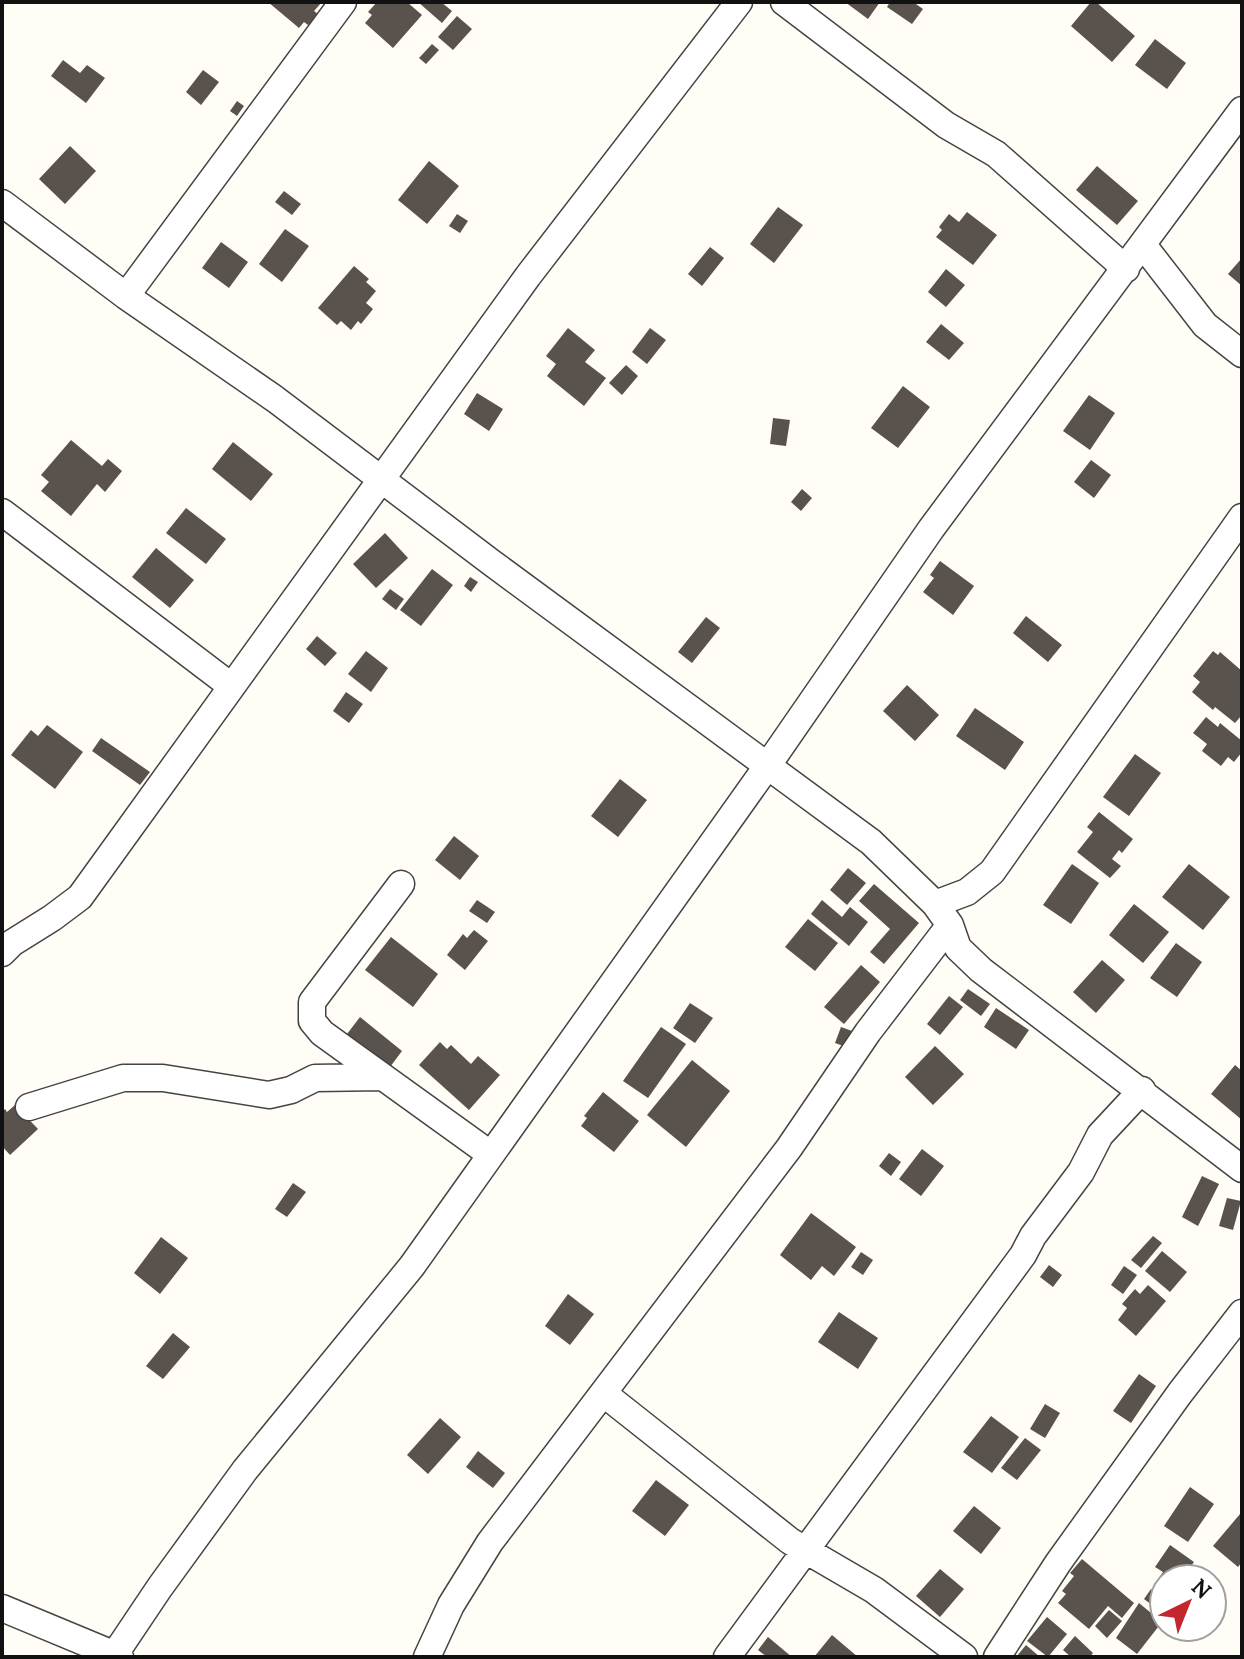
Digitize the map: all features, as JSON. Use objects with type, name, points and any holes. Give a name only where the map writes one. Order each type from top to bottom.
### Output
[{"type":"street","points":[[126,296],[343,2]]},
{"type":"street","points":[[2,953],[80,897],[528,276],[739,2]]},
{"type":"street","points":[[784,2],[946,125],[996,154],[1126,269]]},
{"type":"street","points":[[2,1608],[118,1656],[160,1587],[245,1470],[412,1266],[768,765],[931,529],[1242,110]]},
{"type":"street","points":[[2,203],[126,296],[275,399],[871,842],[942,914],[958,948],[981,970],[1242,1169]]},
{"type":"street","points":[[1143,245],[1205,325],[1242,354]]},
{"type":"street","points":[[2,512],[231,686]]},
{"type":"street","points":[[427,1657],[451,1605],[490,1542],[789,1148],[868,1032],[942,914],[992,872],[1242,517]]},
{"type":"street","points":[[401,884],[312,1002],[312,1021],[322,1033],[490,1154]]},
{"type":"street","points":[[29,1107],[123,1078],[163,1078],[269,1095],[291,1090],[315,1078],[383,1077]]},
{"type":"street","points":[[727,1657],[1023,1255],[1033,1236],[1081,1172],[1100,1135],[1142,1090]]},
{"type":"street","points":[[997,1657],[1058,1563],[1180,1393],[1242,1313]]},
{"type":"street","points":[[603,1393],[790,1541],[874,1590],[964,1657]]},
{"type":"building","points":[[268,2],[322,2],[314,11],[318,14],[308,25],[304,22],[299,28]]},
{"type":"building","points":[[377,2],[407,2],[422,15],[393,48],[365,23],[372,15],[368,12]]},
{"type":"building","points":[[418,2],[441,2],[452,11],[442,23]]},
{"type":"building","points":[[845,2],[880,2],[868,19]]},
{"type":"building","points":[[890,2],[913,2],[923,9],[912,24],[887,7]]},
{"type":"building","points":[[1091,2],[1096,2],[1135,36],[1112,62],[1071,26]]},
{"type":"building","points":[[457,16],[472,29],[453,50],[438,37]]},
{"type":"building","points":[[1155,39],[1186,63],[1167,89],[1135,65]]},
{"type":"building","points":[[432,44],[439,50],[426,64],[419,58]]},
{"type":"building","points":[[63,60],[80,73],[87,65],[105,78],[86,103],[51,76]]},
{"type":"building","points":[[203,70],[219,82],[201,105],[186,92]]},
{"type":"building","points":[[237,101],[244,106],[237,116],[230,111]]},
{"type":"building","points":[[70,146],[96,171],[65,204],[39,179]]},
{"type":"building","points":[[429,161],[459,186],[427,224],[398,200]]},
{"type":"building","points":[[1097,166],[1138,201],[1117,225],[1076,190]]},
{"type":"building","points":[[284,191],[301,204],[292,215],[275,202]]},
{"type":"building","points":[[778,207],[803,225],[774,263],[750,244]]},
{"type":"building","points":[[967,212],[997,235],[973,265],[936,237],[949,214],[959,222]]},
{"type":"building","points":[[457,214],[468,221],[460,233],[449,226]]},
{"type":"building","points":[[285,229],[309,246],[282,282],[259,264]]},
{"type":"building","points":[[221,242],[248,262],[229,288],[202,268]]},
{"type":"building","points":[[710,247],[724,258],[702,286],[688,274]]},
{"type":"building","points":[[1242,258],[1242,286],[1228,274]]},
{"type":"building","points":[[354,266],[369,279],[366,282],[376,291],[366,303],[373,309],[361,324],[358,321],[351,330],[341,321],[337,325],[318,308]]},
{"type":"building","points":[[946,269],[965,285],[946,307],[928,292]]},
{"type":"building","points":[[941,324],[964,343],[949,360],[926,342]]},
{"type":"building","points":[[568,328],[595,350],[585,362],[606,378],[584,406],[547,376],[556,364],[546,356]]},
{"type":"building","points":[[650,328],[666,340],[647,364],[632,352]]},
{"type":"building","points":[[626,365],[638,376],[622,395],[609,383]]},
{"type":"building","points":[[903,386],[930,407],[898,448],[871,428]]},
{"type":"building","points":[[477,393],[503,409],[489,431],[464,414]]},
{"type":"building","points":[[1089,395],[1115,413],[1090,450],[1063,431]]},
{"type":"building","points":[[773,418],[790,420],[786,446],[770,444]]},
{"type":"building","points":[[71,440],[102,466],[108,459],[122,471],[105,492],[97,484],[71,516],[41,491],[49,482],[41,475]]},
{"type":"building","points":[[233,442],[273,474],[251,501],[212,469]]},
{"type":"building","points":[[1091,460],[1111,475],[1094,498],[1074,482]]},
{"type":"building","points":[[802,489],[812,498],[801,511],[791,502]]},
{"type":"building","points":[[186,508],[226,539],[206,564],[166,533]]},
{"type":"building","points":[[385,533],[408,558],[376,588],[353,564]]},
{"type":"building","points":[[156,548],[194,580],[170,608],[132,577]]},
{"type":"building","points":[[940,561],[974,586],[953,615],[923,592],[934,578],[930,575]]},
{"type":"building","points":[[432,569],[453,585],[421,626],[400,610]]},
{"type":"building","points":[[470,577],[478,582],[471,592],[464,586]]},
{"type":"building","points":[[390,589],[404,599],[396,610],[382,599]]},
{"type":"building","points":[[1026,616],[1062,645],[1048,662],[1013,633]]},
{"type":"building","points":[[706,617],[720,628],[692,663],[678,652]]},
{"type":"building","points":[[317,636],[337,653],[325,666],[306,649]]},
{"type":"building","points":[[366,651],[388,668],[371,692],[348,674]]},
{"type":"building","points":[[1213,651],[1218,655],[1220,652],[1242,671],[1242,715],[1235,723],[1192,692],[1200,682],[1193,676]]},
{"type":"building","points":[[907,685],[939,715],[915,741],[883,711]]},
{"type":"building","points":[[346,692],[363,704],[349,723],[333,711]]},
{"type":"building","points":[[975,708],[1024,742],[1005,770],[956,736]]},
{"type":"building","points":[[1206,717],[1218,727],[1220,723],[1242,741],[1242,752],[1234,762],[1228,757],[1221,766],[1202,751],[1207,744],[1193,733]]},
{"type":"building","points":[[47,725],[83,752],[55,789],[11,755],[31,730],[38,736]]},
{"type":"building","points":[[101,738],[150,772],[140,785],[92,751]]},
{"type":"building","points":[[1135,754],[1161,773],[1129,816],[1103,797]]},
{"type":"building","points":[[620,779],[647,800],[618,837],[591,816]]},
{"type":"building","points":[[1099,812],[1133,839],[1122,853],[1119,850],[1112,859],[1121,866],[1110,878],[1077,852],[1093,832],[1087,827]]},
{"type":"building","points":[[454,836],[479,856],[460,880],[435,860]]},
{"type":"building","points":[[1072,864],[1099,883],[1071,924],[1043,905]]},
{"type":"building","points":[[1189,864],[1230,897],[1203,930],[1162,897]]},
{"type":"building","points":[[848,868],[866,883],[847,905],[830,890]]},
{"type":"building","points":[[874,884],[919,923],[884,964],[870,952],[890,929],[859,901]]},
{"type":"building","points":[[477,900],[495,912],[487,923],[469,911]]},
{"type":"building","points":[[822,900],[842,917],[850,907],[868,922],[849,946],[811,914]]},
{"type":"building","points":[[1134,904],[1169,932],[1143,963],[1109,935]]},
{"type":"building","points":[[808,919],[838,943],[815,971],[785,947]]},
{"type":"building","points":[[474,930],[488,941],[465,970],[447,955],[463,934],[467,938]]},
{"type":"building","points":[[391,937],[438,974],[413,1007],[365,970]]},
{"type":"building","points":[[1176,943],[1202,962],[1177,997],[1150,978]]},
{"type":"building","points":[[1102,960],[1125,980],[1096,1013],[1073,992]]},
{"type":"building","points":[[861,965],[880,982],[844,1024],[824,1007]]},
{"type":"building","points":[[968,989],[990,1004],[981,1016],[960,1000]]},
{"type":"building","points":[[949,996],[963,1007],[940,1035],[927,1024]]},
{"type":"building","points":[[690,1003],[713,1018],[695,1043],[673,1028]]},
{"type":"building","points":[[996,1008],[1029,1030],[1016,1049],[984,1027]]},
{"type":"building","points":[[360,1017],[402,1051],[390,1067],[347,1034]]},
{"type":"building","points":[[661,1027],[686,1044],[648,1098],[623,1081]]},
{"type":"building","points":[[841,1027],[852,1031],[846,1047],[835,1043]]},
{"type":"building","points":[[440,1042],[447,1049],[451,1045],[471,1064],[478,1056],[500,1075],[469,1110],[419,1065]]},
{"type":"building","points":[[935,1046],[964,1074],[933,1105],[905,1077]]},
{"type":"building","points":[[692,1060],[730,1091],[686,1147],[647,1115]]},
{"type":"building","points":[[1235,1065],[1242,1071],[1242,1120],[1211,1094]]},
{"type":"building","points":[[603,1092],[639,1121],[614,1152],[581,1126],[587,1118],[584,1116]]},
{"type":"building","points":[[15,1105],[38,1129],[10,1155],[2,1146],[2,1112]]},
{"type":"building","points":[[922,1149],[944,1166],[921,1196],[899,1179]]},
{"type":"building","points":[[889,1153],[901,1162],[891,1176],[879,1166]]},
{"type":"building","points":[[1202,1176],[1219,1184],[1198,1226],[1182,1217]]},
{"type":"building","points":[[293,1183],[306,1192],[287,1217],[275,1209]]},
{"type":"building","points":[[1227,1198],[1241,1201],[1233,1230],[1219,1226]]},
{"type":"building","points":[[811,1213],[856,1247],[834,1276],[822,1266],[811,1280],[780,1255]]},
{"type":"building","points":[[1153,1236],[1162,1243],[1141,1268],[1131,1260]]},
{"type":"building","points":[[161,1237],[188,1258],[160,1294],[134,1273]]},
{"type":"building","points":[[1162,1251],[1187,1272],[1170,1292],[1145,1271]]},
{"type":"building","points":[[861,1252],[873,1260],[863,1275],[851,1267]]},
{"type":"building","points":[[1049,1265],[1062,1275],[1053,1287],[1040,1277]]},
{"type":"building","points":[[1124,1266],[1137,1275],[1123,1294],[1111,1285]]},
{"type":"building","points":[[1148,1285],[1166,1301],[1136,1336],[1118,1320],[1127,1308],[1122,1304],[1135,1289],[1140,1294]]},
{"type":"building","points":[[568,1294],[594,1314],[570,1345],[545,1326]]},
{"type":"building","points":[[839,1312],[878,1338],[858,1369],[818,1342]]},
{"type":"building","points":[[173,1333],[190,1347],[163,1379],[146,1366]]},
{"type":"building","points":[[1139,1374],[1156,1386],[1131,1423],[1113,1411]]},
{"type":"building","points":[[1045,1404],[1060,1413],[1045,1438],[1030,1429]]},
{"type":"building","points":[[991,1416],[1019,1437],[992,1473],[963,1452]]},
{"type":"building","points":[[440,1418],[461,1437],[428,1474],[407,1455]]},
{"type":"building","points":[[1025,1438],[1041,1450],[1017,1480],[1001,1468]]},
{"type":"building","points":[[478,1451],[505,1473],[493,1488],[466,1467]]},
{"type":"building","points":[[656,1480],[689,1505],[665,1536],[632,1511]]},
{"type":"building","points":[[1190,1487],[1214,1504],[1188,1542],[1164,1526]]},
{"type":"building","points":[[974,1506],[1001,1528],[981,1554],[953,1531]]},
{"type":"building","points":[[1240,1514],[1242,1562],[1238,1567],[1213,1546]]},
{"type":"building","points":[[1170,1545],[1194,1562],[1193,1563],[1158,1563]]},
{"type":"building","points":[[1082,1559],[1134,1603],[1122,1618],[1108,1606],[1089,1629],[1058,1603],[1066,1594],[1062,1591],[1074,1576],[1070,1573]]},
{"type":"building","points":[[940,1569],[964,1589],[940,1617],[916,1596]]},
{"type":"building","points":[[1139,1603],[1148,1610],[1148,1640],[1137,1654],[1116,1638]]},
{"type":"building","points":[[1109,1610],[1122,1621],[1107,1638],[1095,1626]]},
{"type":"building","points":[[1047,1617],[1067,1634],[1048,1657],[1027,1641]]},
{"type":"building","points":[[832,1635],[858,1657],[814,1657]]},
{"type":"building","points":[[1075,1636],[1093,1653],[1090,1657],[1071,1657],[1063,1650]]},
{"type":"building","points":[[768,1637],[792,1657],[767,1657],[758,1650]]},
{"type":"building","points":[[1026,1645],[1040,1657],[1016,1657]]}]
